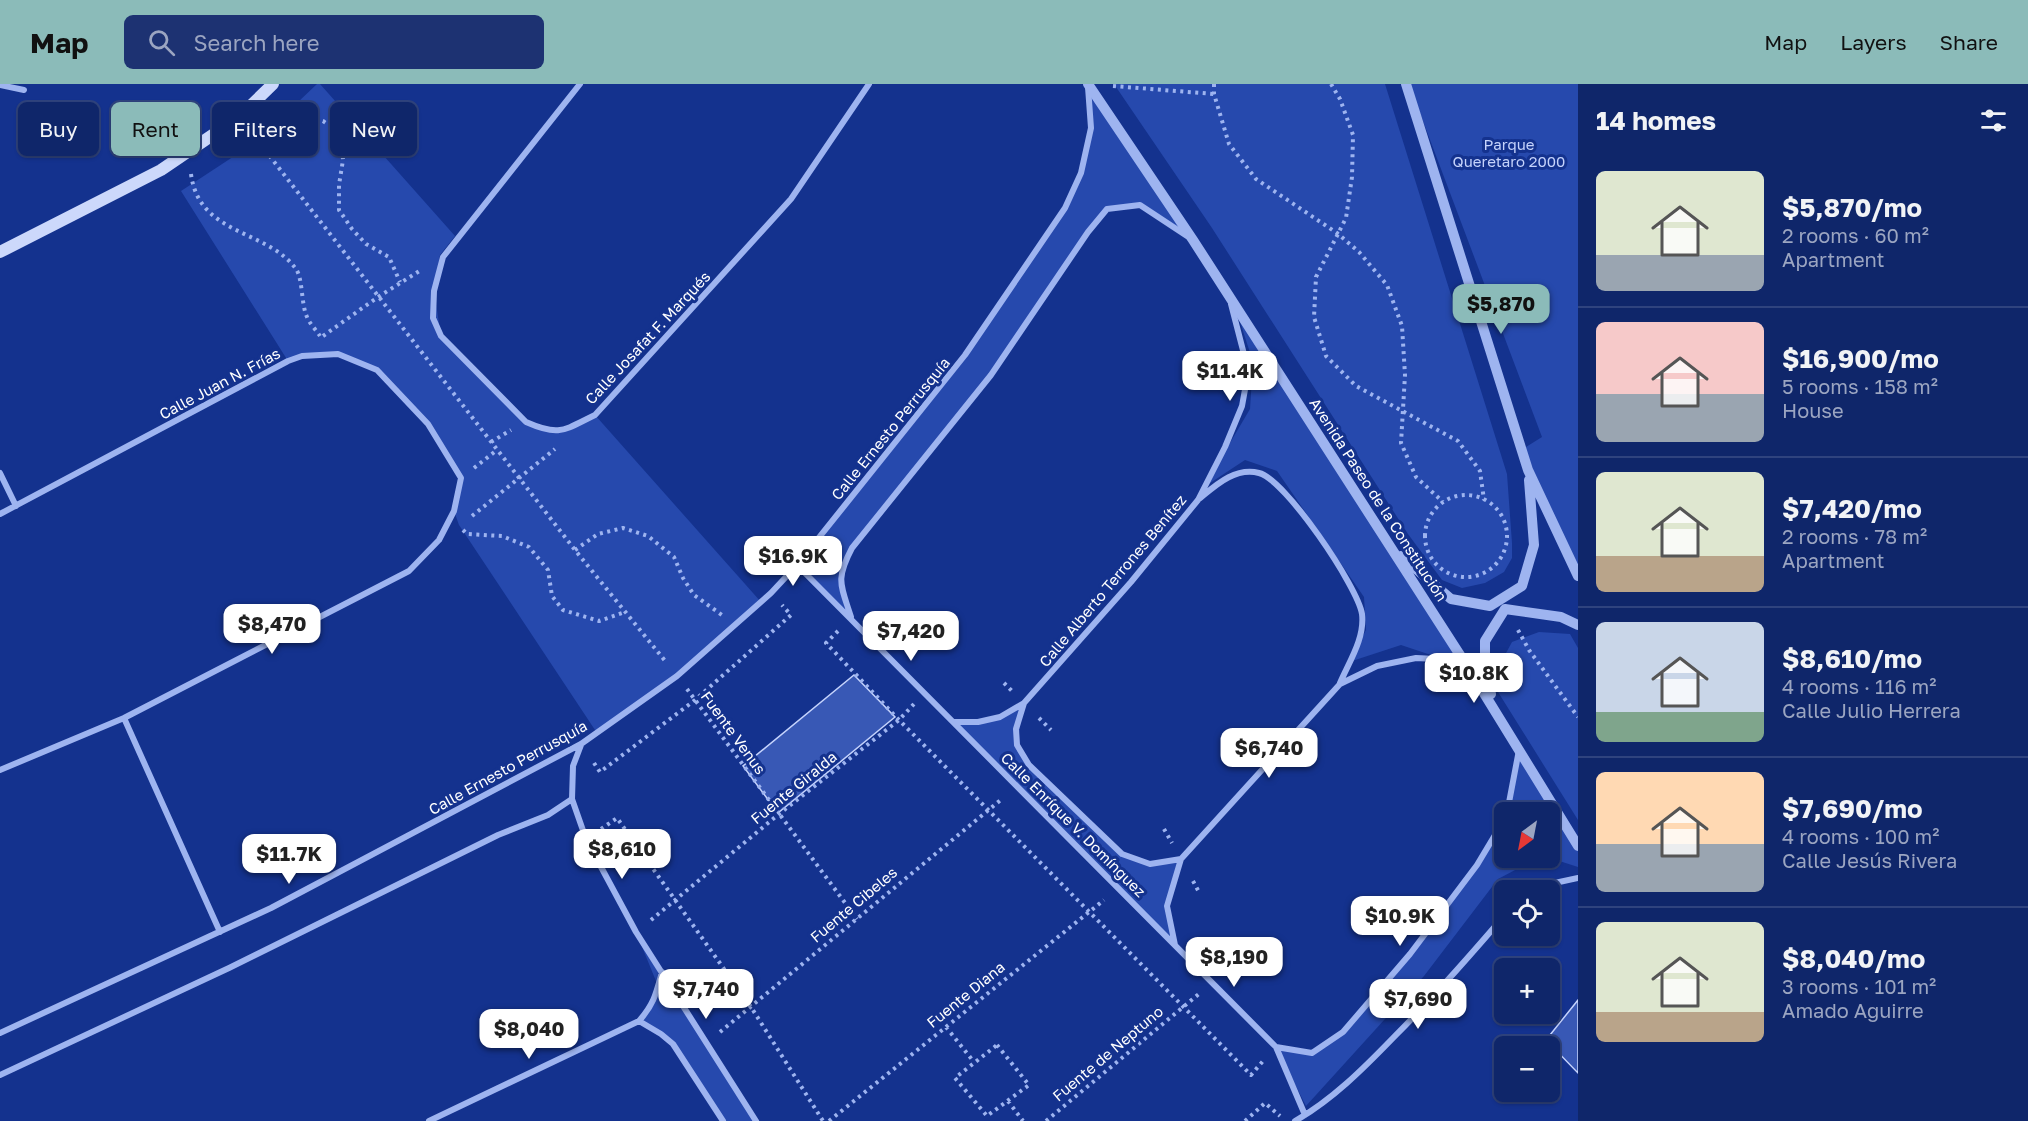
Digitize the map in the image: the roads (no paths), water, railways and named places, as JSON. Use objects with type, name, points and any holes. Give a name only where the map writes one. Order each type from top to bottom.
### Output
[{"type":"main road","points":[[0,252],[161,170],[189,153],[239,117],[269,88]]},
{"type":"street","name":"Calle Josafat F. Marqués","points":[[580,84],[442,257],[434,291],[433,318],[441,336],[526,422],[543,429],[560,431],[595,415],[791,199],[869,84]]},
{"type":"street","name":"Avenida Paseo de la Constitución","points":[[1087,84],[1193,240],[1469,669],[1578,846]]},
{"type":"street","name":"Calle Ernesto Perrusquía","points":[[0,1033],[271,908],[581,744],[677,676],[737,624],[797,565],[965,355],[1065,208],[1081,172],[1091,128],[1087,84]]},
{"type":"street","points":[[1406,84],[1528,470],[1578,576]]},
{"type":"street","points":[[0,85],[24,90]]},
{"type":"street","points":[[851,618],[841,585],[842,568],[852,548],[991,375],[1088,232],[1107,209],[1140,206],[1193,240]]},
{"type":"street","name":"Calle Alberto Terrones Benítez","points":[[1024,703],[1131,582],[1198,500],[1225,447],[1242,406],[1246,384],[1246,362],[1230,299]]},
{"type":"street","name":"Calle Juan N. Frías","points":[[0,514],[288,361],[302,356],[338,354],[376,369],[428,424],[461,478],[454,511],[439,540],[409,571],[124,717]]},
{"type":"street","points":[[1509,802],[1519,749],[1485,683],[1485,641],[1503,604],[1522,586],[1534,545],[1528,470]]},
{"type":"street","points":[[1175,945],[1167,906],[1181,859],[1340,684],[1362,630],[1358,599],[1339,567],[1296,505],[1270,479],[1260,473],[1246,472],[1226,477],[1198,500]]},
{"type":"street","points":[[0,473],[16,506]]},
{"type":"street","points":[[1391,549],[1451,599],[1490,606],[1503,604],[1561,617],[1578,626]]},
{"type":"street","name":"Calle Enríque V. Domínguez","points":[[797,565],[1276,1047],[1305,1115]]},
{"type":"street","points":[[1340,684],[1377,666],[1416,658],[1436,659],[1469,669]]},
{"type":"street","points":[[955,722],[978,722],[1000,717],[1024,703]]},
{"type":"street","name":"Calle Enríque V. Domínguez","points":[[1024,703],[1016,729],[1017,745],[1029,765],[1122,854],[1150,864],[1181,859]]},
{"type":"street","points":[[0,770],[124,717],[220,932]]},
{"type":"street","points":[[581,744],[573,766],[572,799],[586,839],[636,932],[756,1121]]},
{"type":"street","points":[[0,1075],[229,968],[498,835],[548,815],[572,799]]},
{"type":"street","points":[[1276,1047],[1312,1053],[1343,1032],[1410,954],[1477,865],[1494,837]]},
{"type":"street","points":[[1560,882],[1578,878]]},
{"type":"street","points":[[1294,1121],[1332,1096],[1363,1069],[1433,998],[1494,928]]},
{"type":"street","points":[[429,1121],[639,1021],[656,999],[662,972]]},
{"type":"street","points":[[639,1021],[674,1044],[723,1121]]},
{"type":"park label","name":"Parque Queretaro 2000","points":[[1509,154]]}]
